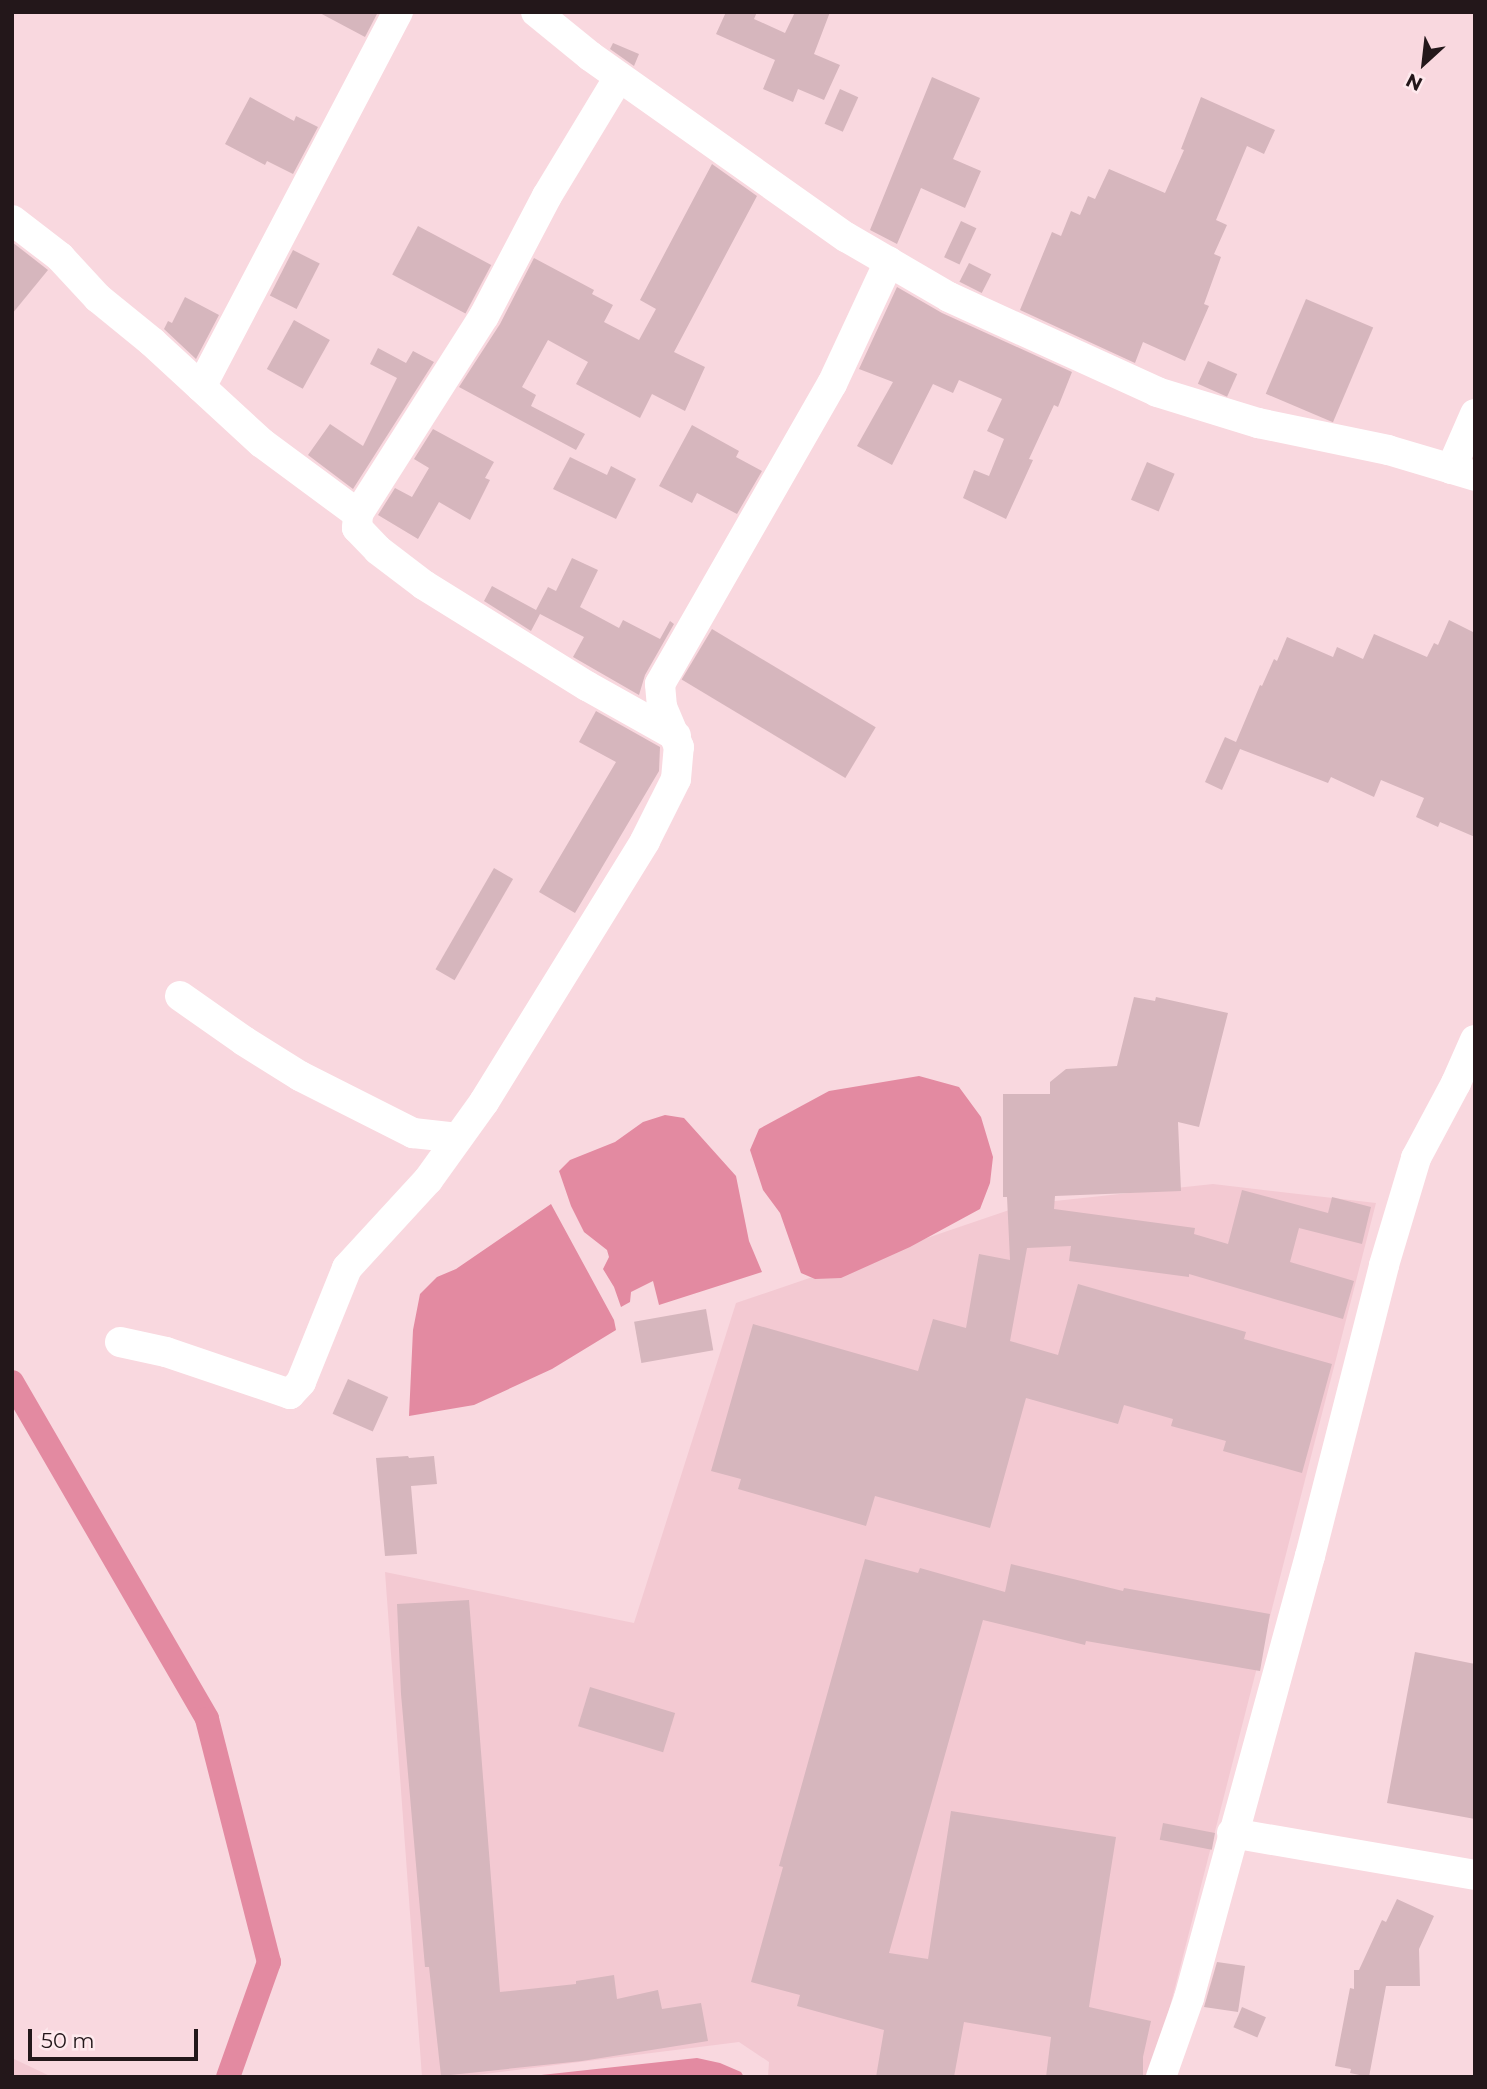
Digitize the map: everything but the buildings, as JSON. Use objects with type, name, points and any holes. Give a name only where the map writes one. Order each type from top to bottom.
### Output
[{"type":"street","points":[[201,387],[398,12]]},
{"type":"street","points":[[536,12],[619,77],[846,237],[949,297],[1157,392],[1258,422],[1388,450],[1463,472],[1475,414]]},
{"type":"street","points":[[619,77],[547,197],[484,316],[358,514],[357,528],[378,550],[424,585],[587,686],[676,736]]},
{"type":"street","points":[[12,220],[60,257],[98,298],[262,443],[358,514]]},
{"type":"street","points":[[120,1342],[166,1352],[290,1394],[301,1382],[347,1268],[428,1180],[458,1138],[526,1037],[645,841],[676,779],[679,747],[662,707],[660,684],[832,384],[889,262]]},
{"type":"street","points":[[180,996],[300,1076],[413,1133],[458,1138]]},
{"type":"street","points":[[1161,2077],[1189,1997],[1310,1556],[1384,1265],[1416,1158],[1457,1083],[1475,1040]]},
{"type":"street","points":[[1232,1833],[1475,1875]]},
{"type":"shaded area","points":[[919,1076],[959,1087],[981,1117],[993,1157],[990,1183],[980,1209],[910,1247],[841,1278],[815,1279],[801,1273],[780,1213],[763,1190],[750,1150],[759,1129],[829,1091]]},
{"type":"shaded area","points":[[665,1115],[684,1118],[736,1176],[749,1241],[762,1272],[659,1305],[653,1281],[631,1292],[630,1302],[621,1307],[614,1287],[603,1269],[609,1257],[607,1250],[584,1232],[571,1206],[559,1171],[570,1160],[615,1142],[643,1122]]},
{"type":"shaded area","points":[[1213,1184],[1376,1203],[1152,2077],[768,2077],[769,2062],[739,2042],[461,2077],[422,2077],[385,1572],[634,1623],[736,1303],[1027,1204]]},
{"type":"shaded area","points":[[551,1204],[614,1320],[616,1330],[552,1369],[474,1405],[409,1416],[413,1330],[420,1294],[437,1277],[456,1269]]},
{"type":"shaded area","points":[[12,2058],[52,2077],[12,2077]]},
{"type":"shaded area","points":[[697,2058],[720,2063],[741,2072],[744,2077],[523,2077]]},
{"type":"waterway","points":[[12,1382],[207,1719],[269,1962],[228,2077]]}]
